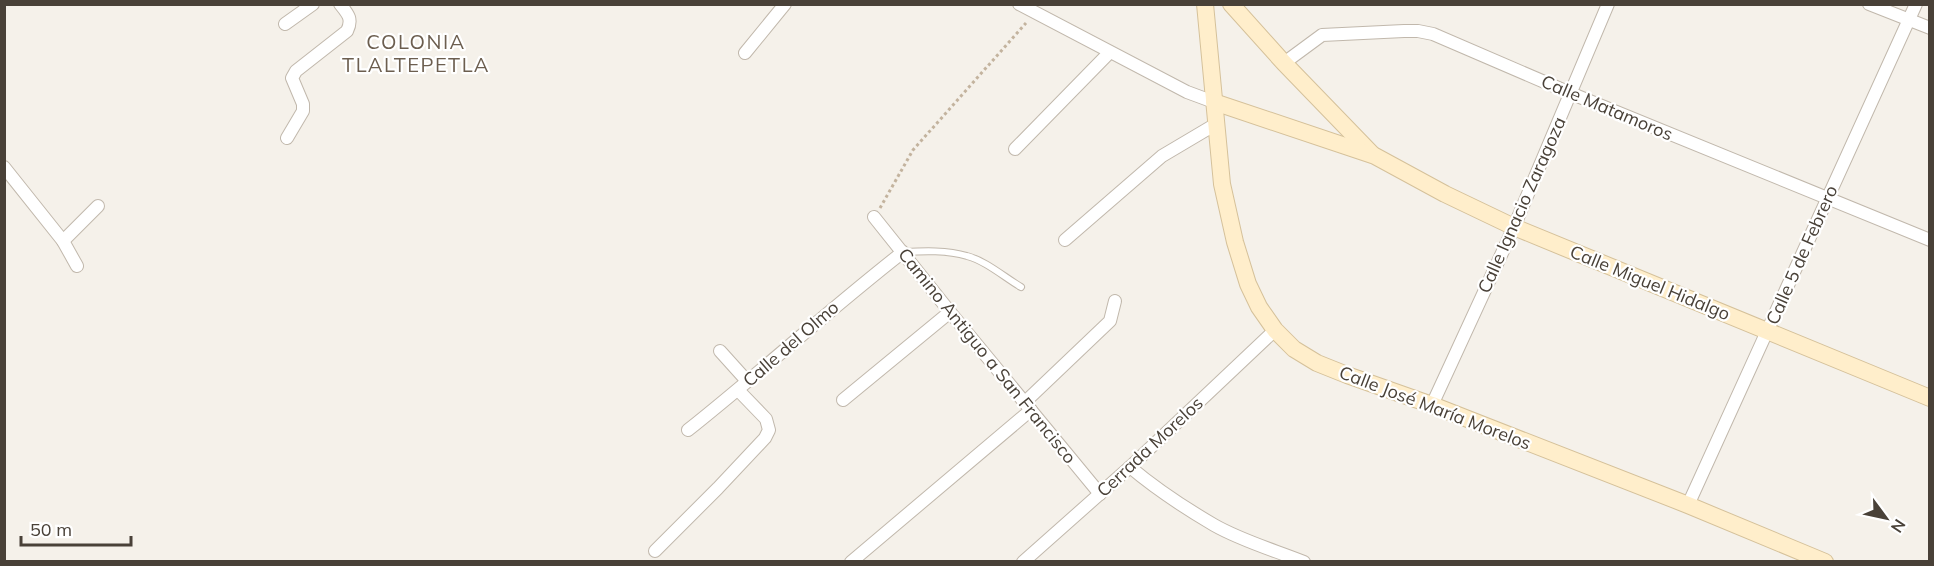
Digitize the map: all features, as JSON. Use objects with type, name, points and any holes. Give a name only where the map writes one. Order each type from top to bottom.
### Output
[{"type":"main road","name":"Calle José María Morelos","points":[[1205,4],[1222,184],[1235,242],[1256,299],[1275,330],[1294,349],[1317,363],[1432,405],[1825,561]]},
{"type":"main road","name":"Calle Miguel Hidalgo","points":[[1231,4],[1284,63],[1375,156]]},
{"type":"main road","name":"Calle Miguel Hidalgo","points":[[1214,102],[1375,156],[1445,194],[1514,227],[1929,398]]},
{"type":"street","points":[[285,24],[313,4]]},
{"type":"street","points":[[287,138],[303,111],[303,104],[292,78],[296,71],[347,31],[351,23],[350,17],[340,4]]},
{"type":"street","points":[[745,53],[785,4]]},
{"type":"street","points":[[1019,4],[1109,53],[1187,92],[1214,102]]},
{"type":"street","name":"Calle Ignacio Zaragoza","points":[[1432,405],[1514,227],[1608,4]]},
{"type":"street","points":[[1869,4],[1929,28]]},
{"type":"street","name":"Calle 5 de Febrero","points":[[1688,505],[1769,332],[1916,4]]},
{"type":"street","name":"Calle Matamoros","points":[[1284,63],[1322,35],[1418,31],[1433,34],[1570,93],[1929,240]]},
{"type":"street","points":[[1015,149],[1109,53]]},
{"type":"street","points":[[1065,240],[1162,156],[1216,124]]},
{"type":"street","points":[[4,168],[63,241],[77,266]]},
{"type":"street","points":[[63,241],[98,206]]},
{"type":"street","name":"Camino Antiguo a San Francisco","points":[[874,217],[1100,495]]},
{"type":"street","name":"Calle del Olmo","points":[[655,551],[718,489],[765,438],[769,430],[766,419],[742,386],[845,297],[903,252]]},
{"type":"street","points":[[851,561],[1028,406],[1110,321],[1115,302]]},
{"type":"street","points":[[843,400],[950,312]]},
{"type":"street","name":"Cerrada Morelos","points":[[1023,561],[1100,495],[1275,330]]},
{"type":"street","points":[[688,430],[742,386],[720,351]]},
{"type":"street","points":[[1130,467],[1172,498],[1215,525],[1248,541],[1304,561]]},
{"type":"lane","points":[[903,252],[930,251],[967,256],[1021,287]]},
{"type":"path","points":[[874,217],[913,150],[1035,13]]},
{"type":"district","name":"COLONIA TLALTEPETLA","points":[[416,54]]}]
